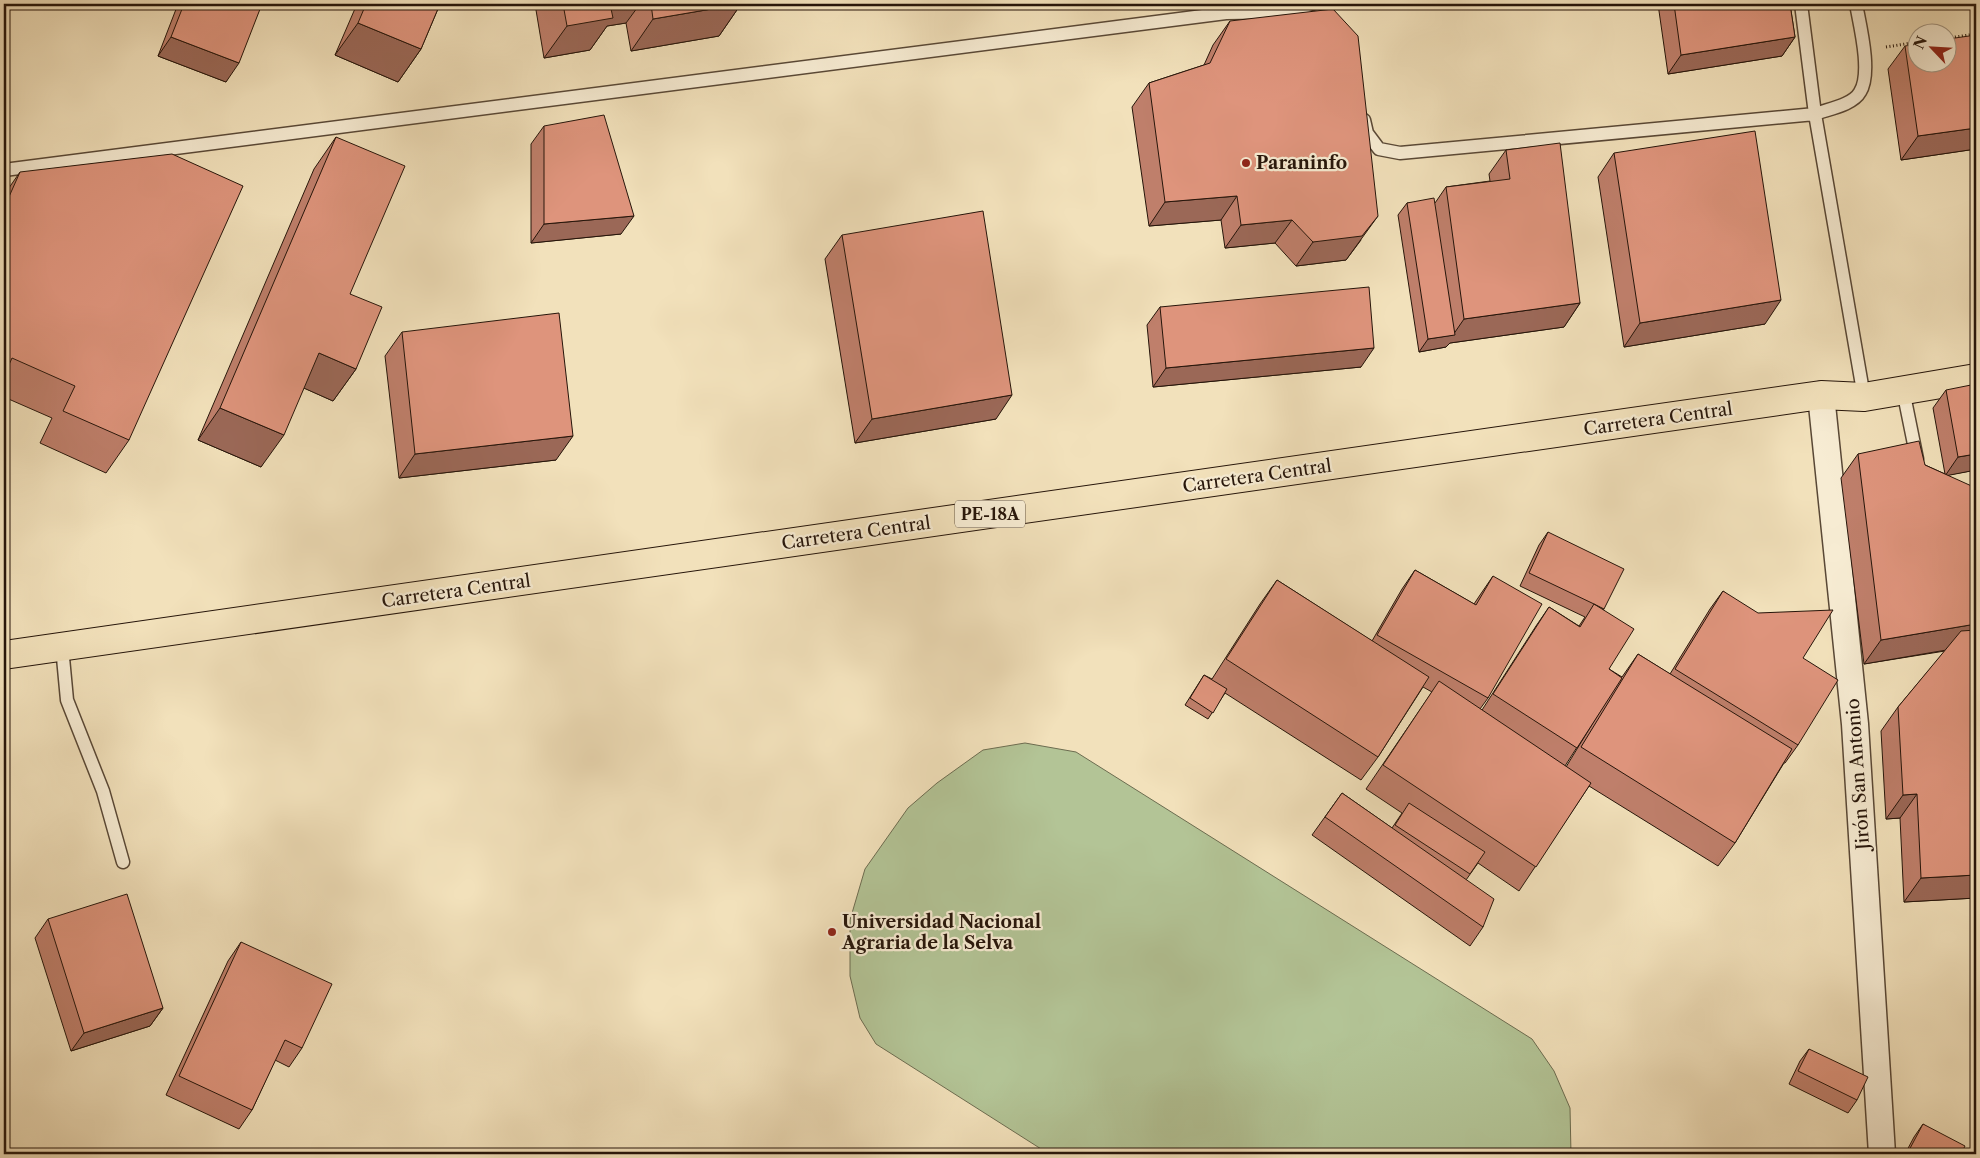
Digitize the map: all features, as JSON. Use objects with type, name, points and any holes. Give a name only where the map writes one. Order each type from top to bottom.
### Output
[{"type":"highway","name":"Carretera Central","points":[[4,655],[1820,395],[1864,397],[1976,378]]},
{"type":"street","name":"Jirón San Antonio","points":[[1820,395],[1856,724],[1882,1154]]},
{"type":"lane","points":[[1800,4],[1815,114],[1864,397]]},
{"type":"lane","points":[[1361,107],[1367,133],[1379,149],[1400,153],[1815,114],[1845,104],[1860,94],[1866,76],[1856,4]]},
{"type":"lane","points":[[4,170],[1225,8],[1294,12],[1314,17],[1322,23]]},
{"type":"lane","points":[[1903,390],[1920,471]]},
{"type":"lane","points":[[62,647],[67,700],[103,791],[123,862]]},
{"type":"path","points":[[1958,37],[1976,34]]},
{"type":"path","points":[[1863,50],[1908,43]]},
{"type":"green space","points":[[1025,743],[1076,752],[1532,1039],[1554,1071],[1570,1108],[1571,1154],[1049,1154],[876,1044],[860,1018],[850,976],[850,920],[865,869],[908,808],[937,783],[983,750]]},
{"type":"building","points":[[184,4],[262,4],[239,63],[171,37]]},
{"type":"building","points":[[366,4],[440,4],[421,49],[358,23]]},
{"type":"building","points":[[563,4],[610,4],[613,18],[567,26]]},
{"type":"building","points":[[651,4],[741,4],[653,19]]},
{"type":"building","points":[[1674,4],[1790,4],[1795,37],[1681,55]]},
{"type":"building","name":"Paraninfo","points":[[1333,9],[1358,36],[1378,216],[1362,236],[1313,242],[1292,220],[1241,225],[1237,196],[1165,202],[1149,83],[1210,63],[1230,21]]},
{"type":"building","points":[[1976,35],[1976,128],[1918,136],[1909,72],[1958,72],[1958,38]]},
{"type":"building","points":[[1905,46],[1908,46],[1908,67]]},
{"type":"building","points":[[604,115],[634,216],[544,224],[544,126]]},
{"type":"building","points":[[1755,131],[1781,300],[1640,323],[1614,153]]},
{"type":"building","points":[[336,137],[405,166],[350,294],[382,307],[356,369],[319,353],[284,435],[220,408]]},
{"type":"building","points":[[1560,143],[1580,303],[1464,319],[1446,187],[1510,179],[1506,150]]},
{"type":"building","points":[[172,154],[243,186],[129,440],[63,411],[75,386],[12,358],[4,376],[4,208],[20,172]]},
{"type":"building","points":[[1434,198],[1455,335],[1428,339],[1407,203]]},
{"type":"building","points":[[983,211],[1012,395],[872,419],[842,235]]},
{"type":"building","points":[[1369,287],[1374,348],[1166,368],[1160,307]]},
{"type":"building","points":[[559,313],[573,436],[415,454],[402,332]]},
{"type":"building","points":[[1976,384],[1976,454],[1958,457],[1946,390]]},
{"type":"building","points":[[1919,441],[1925,465],[1976,488],[1976,624],[1881,640],[1858,454]]},
{"type":"building","points":[[1548,532],[1624,569],[1604,609],[1529,573]]},
{"type":"building","points":[[1415,570],[1476,605],[1493,576],[1542,604],[1488,698],[1377,635]]},
{"type":"building","points":[[1277,580],[1429,677],[1378,757],[1226,659]]},
{"type":"building","points":[[1723,591],[1758,613],[1833,610],[1803,658],[1838,680],[1798,745],[1675,669]]},
{"type":"building","points":[[1594,604],[1634,629],[1609,669],[1622,678],[1577,748],[1493,694],[1549,607],[1580,627]]},
{"type":"building","points":[[1976,630],[1976,875],[1921,878],[1917,794],[1903,795],[1898,707],[1961,631]]},
{"type":"building","points":[[1638,654],[1792,749],[1735,843],[1581,747]]},
{"type":"building","points":[[1204,675],[1227,689],[1213,713],[1190,698]]},
{"type":"building","points":[[1439,681],[1591,783],[1536,867],[1383,765]]},
{"type":"building","points":[[1342,793],[1494,899],[1483,927],[1325,817]]},
{"type":"building","points":[[1409,803],[1485,852],[1470,874],[1395,825]]},
{"type":"building","points":[[127,894],[163,1008],[84,1033],[48,919]]},
{"type":"building","points":[[241,942],[332,984],[302,1048],[285,1040],[252,1110],[179,1076]]},
{"type":"building","points":[[1809,1049],[1868,1077],[1857,1100],[1798,1071]]},
{"type":"building","points":[[1923,1124],[1965,1146],[1961,1154],[1907,1154]]},
{"type":"place","name":"Paraninfo","points":[[1246,163]]},
{"type":"place","name":"Universidad Nacional Agraria de la Selva","points":[[832,932]]}]
